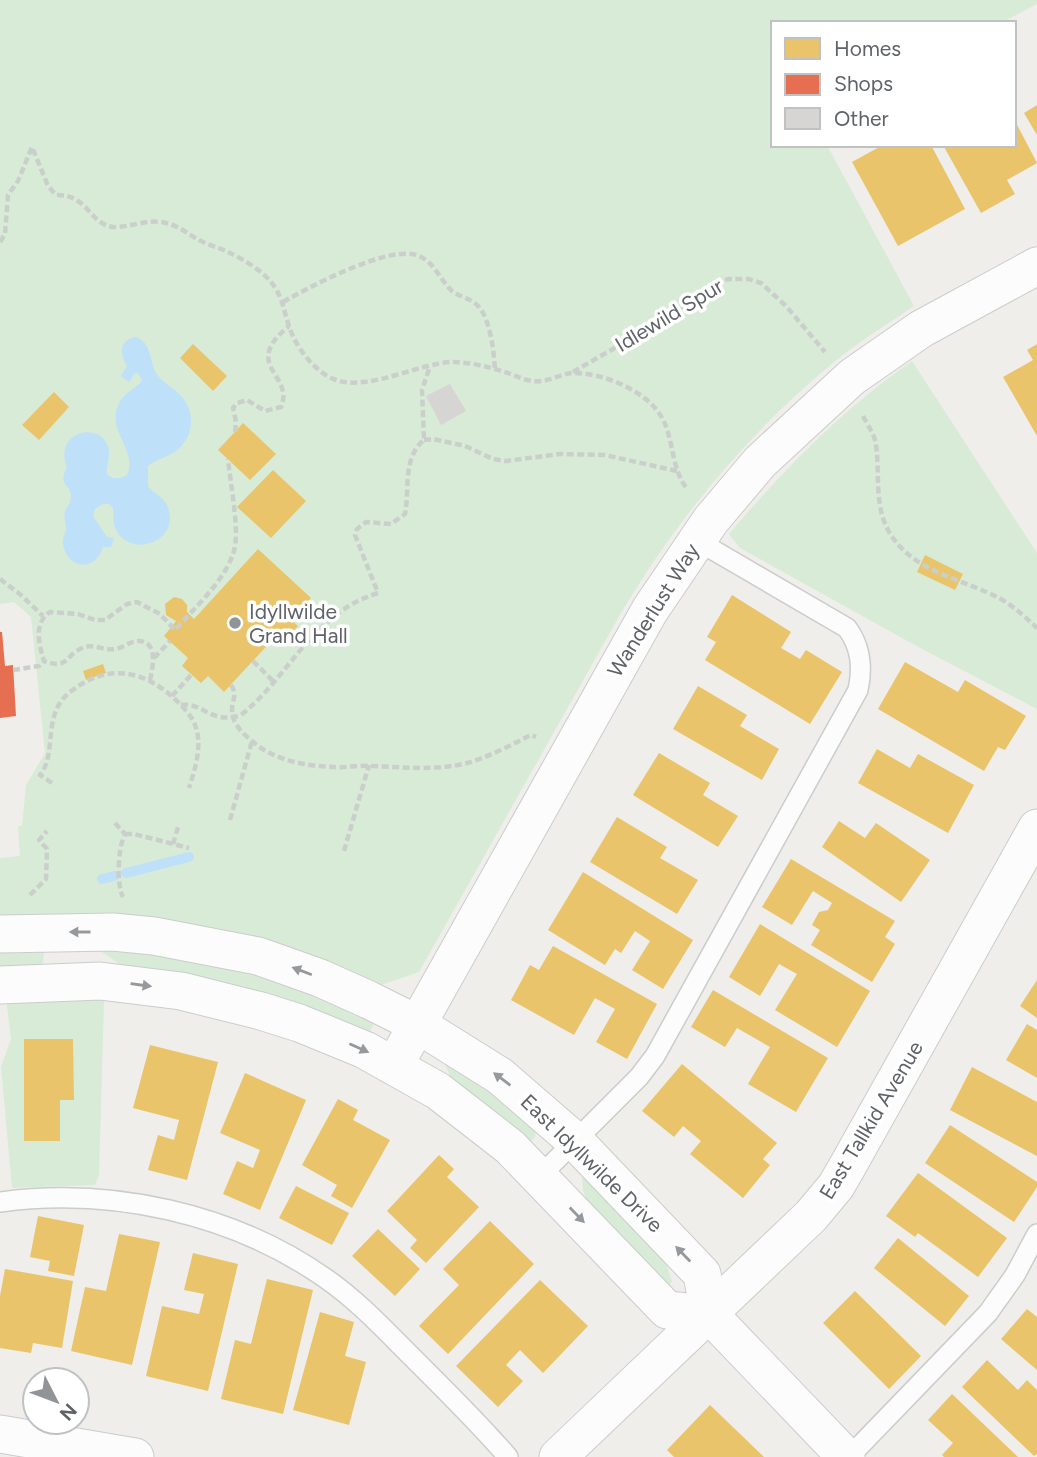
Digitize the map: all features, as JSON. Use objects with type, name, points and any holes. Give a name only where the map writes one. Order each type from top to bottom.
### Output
[{"type":"street","name":"Wanderlust Way","points":[[394,1066],[650,610],[696,540],[760,462],[852,377],[921,329],[1037,266]]},
{"type":"street","name":"East Tallkid Avenue","points":[[558,1457],[811,1216],[836,1186],[1037,828]]},
{"type":"street","name":"East Idyllwilde Drive","points":[[0,934],[113,932],[154,936],[234,951],[320,978],[417,1024],[500,1076],[575,1141],[702,1274],[709,1314]]},
{"type":"street","points":[[0,985],[100,981],[181,991],[240,1004],[299,1023],[365,1050],[394,1066],[438,1091],[510,1147],[667,1310],[709,1314],[848,1457]]},
{"type":"street","points":[[0,1434],[135,1457]]},
{"type":"lane","points":[[540,1176],[639,1077],[655,1056],[853,701],[861,676],[858,646],[847,628],[696,540]]},
{"type":"lane","points":[[0,1202],[32,1198],[68,1198],[138,1204],[172,1210],[204,1220],[268,1246],[325,1278],[368,1313],[508,1457]]},
{"type":"lane","points":[[848,1457],[988,1314],[1015,1275],[1037,1234]]},
{"type":"path","name":"Idlewild Spur","points":[[0,242],[5,234],[8,195],[18,181],[32,147],[48,186],[56,195],[68,194],[75,198],[104,223],[114,227],[164,222],[204,243],[229,252],[252,266],[273,284],[283,302],[289,326],[308,359],[320,371],[337,381],[373,381],[430,365],[464,363],[535,382],[556,379],[572,373],[686,307],[715,283],[729,279],[748,279],[761,283],[786,306],[826,353]]},
{"type":"path","points":[[283,302],[322,280],[357,266],[396,254],[419,256],[435,268],[450,289],[479,306],[491,335],[495,370]]},
{"type":"path","points":[[235,432],[233,408],[237,403],[247,400],[265,411],[281,407],[284,396],[270,366],[268,353],[273,338],[289,326]]},
{"type":"path","points":[[424,440],[422,390],[430,365]]},
{"type":"path","name":"Idlewild Spur","points":[[572,373],[596,377],[629,388],[657,409],[669,436],[677,471],[688,490]]},
{"type":"path","points":[[863,416],[876,445],[882,514],[888,530],[902,548],[913,559],[929,568],[1008,603],[1037,628]]},
{"type":"path","points":[[181,705],[191,705],[218,717],[233,718],[248,708],[339,611],[377,593],[355,535],[357,529],[366,522],[391,524],[405,514],[410,460],[415,447],[424,440],[433,439],[465,446],[506,461],[560,454],[606,455],[677,471]]},
{"type":"path","points":[[44,661],[39,626],[43,616],[50,611],[105,621],[127,604],[137,602],[160,614],[176,630],[221,576],[234,551],[228,459]]},
{"type":"path","points":[[0,579],[43,616]]},
{"type":"path","points":[[291,634],[303,647]]},
{"type":"path","points":[[44,661],[62,665],[82,648],[89,646],[118,649],[134,641],[144,642],[152,650],[154,658],[150,680]]},
{"type":"path","points":[[154,658],[170,641]]},
{"type":"path","points":[[13,670],[38,666],[44,661]]},
{"type":"path","points":[[253,661],[273,681]]},
{"type":"path","points":[[52,783],[40,775],[48,761],[49,736],[54,718],[66,696],[82,685],[107,674],[128,672],[150,680],[172,696],[192,719],[197,734],[197,757],[189,788]]},
{"type":"path","points":[[172,696],[191,675]]},
{"type":"path","points":[[231,685],[235,696],[233,718],[238,726],[265,750],[297,762],[335,768],[369,765],[418,769],[466,763],[531,735],[536,737]]},
{"type":"path","points":[[230,820],[252,741]]},
{"type":"path","points":[[344,851],[369,765]]},
{"type":"path","points":[[115,823],[125,834],[189,848]]},
{"type":"path","points":[[173,844],[179,824]]},
{"type":"path","points":[[30,895],[46,879],[47,849],[39,840],[47,831]]},
{"type":"path","points":[[123,897],[120,891],[119,860],[125,834]]},
{"type":"green space","points":[[0,0],[1037,0],[1037,4],[1005,21],[771,21],[771,147],[828,147],[914,306],[848,351],[807,385],[747,444],[692,508],[621,613],[419,972],[381,985],[321,958],[218,930],[134,918],[21,915],[0,917],[0,858],[20,856],[18,826],[22,826],[26,785],[45,753],[31,617],[14,602],[0,604]]},
{"type":"green space","points":[[912,361],[1037,553],[1037,709],[920,648],[740,548],[729,534],[771,486],[838,420]]},
{"type":"green space","points":[[120,947],[281,979],[375,1022],[369,1033],[122,966],[102,952],[102,949]]},
{"type":"green space","points":[[0,950],[44,951],[43,963],[38,966],[0,969]]},
{"type":"green space","points":[[6,998],[104,999],[99,1175],[95,1185],[12,1188],[1,1067],[11,1039]]},
{"type":"green space","points":[[446,1060],[537,1127],[535,1137],[531,1141],[524,1140],[479,1106],[450,1075]]},
{"type":"green space","points":[[582,1175],[664,1257],[672,1282],[669,1285],[665,1284],[588,1203],[583,1191]]},
{"type":"water","points":[[136,337],[148,348],[156,373],[183,398],[190,412],[191,426],[182,446],[148,466],[148,486],[167,505],[170,518],[168,529],[151,543],[130,543],[120,536],[114,525],[113,508],[109,504],[103,504],[95,509],[93,516],[107,537],[114,538],[111,547],[103,547],[94,561],[82,565],[70,559],[63,544],[66,528],[64,514],[71,497],[63,478],[67,467],[64,454],[73,437],[90,432],[99,435],[109,451],[107,474],[117,478],[127,475],[128,456],[118,430],[116,410],[121,400],[142,381],[139,374],[135,373],[129,382],[121,376],[127,366],[122,348],[126,341]]},
{"type":"building: Homes","points":[[1037,105],[1037,135],[1024,113]]},
{"type":"building: Homes","points":[[1016,123],[1037,163],[1007,180],[1015,194],[981,213],[944,147],[1016,147]]},
{"type":"building: Homes","points":[[879,147],[932,147],[965,209],[898,246],[852,162]]},
{"type":"building: Homes","points":[[193,344],[227,376],[213,391],[180,358]]},
{"type":"building: Homes","points":[[1037,344],[1037,436],[1003,377],[1033,360],[1027,350]]},
{"type":"building: Homes","points":[[54,392],[69,407],[39,440],[22,425]]},
{"type":"building: Homes","points":[[243,423],[276,454],[250,480],[218,450]]},
{"type":"building: Homes","points":[[273,470],[306,501],[271,538],[237,507]]},
{"type":"building: Homes","name":"Idyllwilde Grand Hall","points":[[258,549],[311,598],[291,620],[298,626],[291,634],[282,642],[276,636],[224,692],[208,676],[201,683],[182,666],[188,658],[164,636],[176,621],[166,615],[165,604],[174,597],[182,599],[187,605],[187,612],[194,619]]},
{"type":"building: Homes","points":[[925,555],[963,574],[955,590],[917,572]]},
{"type":"building: Homes","points":[[732,595],[791,632],[781,648],[800,659],[806,650],[842,672],[810,724],[705,660],[716,642],[707,637]]},
{"type":"building: Homes","points":[[905,662],[958,692],[965,680],[1026,716],[1005,750],[998,747],[984,771],[878,709]]},
{"type":"building: Homes","points":[[103,664],[106,673],[86,680],[83,671]]},
{"type":"building: Homes","points":[[698,686],[747,715],[740,726],[779,749],[762,780],[673,729]]},
{"type":"building: Homes","points":[[877,749],[910,768],[918,754],[974,785],[948,833],[858,783]]},
{"type":"building: Homes","points":[[659,753],[710,783],[703,795],[738,816],[718,847],[633,795]]},
{"type":"building: Homes","points":[[617,817],[667,847],[660,858],[698,880],[677,914],[590,862]]},
{"type":"building: Homes","points":[[839,821],[865,838],[876,823],[930,860],[901,902],[822,847]]},
{"type":"building: Homes","points":[[791,859],[895,921],[885,937],[895,944],[872,982],[811,945],[820,930],[812,925],[819,912],[828,910],[832,903],[813,891],[792,925],[762,907]]},
{"type":"building: Homes","points":[[583,872],[693,940],[663,989],[632,970],[650,941],[635,931],[621,953],[615,949],[605,965],[548,930]]},
{"type":"building: Homes","points":[[760,924],[870,991],[837,1047],[775,1010],[797,974],[779,964],[760,996],[729,977]]},
{"type":"building: Homes","points":[[553,946],[657,1004],[627,1059],[596,1042],[615,1009],[595,998],[574,1035],[511,1000],[530,965],[539,970]]},
{"type":"building: Homes","points":[[1037,980],[1037,1018],[1020,1006]]},
{"type":"building: Homes","points":[[713,990],[828,1058],[796,1112],[748,1084],[770,1047],[737,1028],[725,1047],[691,1027]]},
{"type":"building: Homes","points":[[1027,1024],[1037,1030],[1037,1078],[1006,1060]]},
{"type":"building: Homes","points":[[24,1039],[73,1039],[74,1100],[60,1100],[60,1141],[24,1141]]},
{"type":"building: Homes","points":[[150,1045],[218,1062],[187,1180],[148,1170],[158,1135],[174,1140],[179,1120],[133,1108]]},
{"type":"building: Homes","points":[[682,1064],[777,1143],[763,1159],[770,1165],[743,1198],[690,1154],[701,1141],[683,1126],[674,1137],[642,1111]]},
{"type":"building: Homes","points":[[972,1067],[1037,1102],[1037,1156],[950,1110]]},
{"type":"building: Homes","points":[[245,1073],[306,1100],[260,1210],[223,1194],[237,1161],[253,1168],[260,1150],[220,1133]]},
{"type":"building: Homes","points":[[338,1099],[358,1110],[353,1120],[390,1140],[352,1208],[331,1196],[337,1185],[302,1165]]},
{"type":"building: Homes","points":[[950,1125],[1037,1182],[1037,1187],[1014,1222],[925,1163]]},
{"type":"building: Homes","points":[[439,1155],[454,1169],[447,1177],[479,1207],[426,1263],[410,1248],[417,1240],[387,1211]]},
{"type":"building: Homes","points":[[918,1173],[1007,1238],[978,1277],[918,1233],[915,1237],[886,1216]]},
{"type":"building: Homes","points":[[296,1186],[349,1213],[332,1245],[279,1218]]},
{"type":"building: Homes","points":[[38,1216],[84,1225],[74,1276],[48,1271],[50,1261],[30,1257]]},
{"type":"building: Homes","points":[[490,1221],[534,1264],[448,1354],[419,1326],[459,1285],[443,1269]]},
{"type":"building: Homes","points":[[378,1229],[420,1269],[395,1296],[352,1256]]},
{"type":"building: Homes","points":[[119,1234],[160,1242],[132,1365],[71,1351],[85,1287],[106,1291]]},
{"type":"building: Homes","points":[[898,1238],[969,1296],[945,1326],[874,1268]]},
{"type":"building: Homes","points":[[193,1253],[238,1264],[208,1391],[146,1376],[162,1306],[199,1314],[204,1294],[184,1290]]},
{"type":"building: Homes","points":[[5,1269],[73,1281],[62,1348],[33,1343],[31,1353],[0,1348],[0,1296]]},
{"type":"building: Homes","points":[[267,1279],[313,1290],[283,1414],[221,1399],[235,1340],[251,1344]]},
{"type":"building: Homes","points":[[540,1280],[588,1326],[543,1373],[520,1350],[506,1365],[523,1381],[498,1407],[456,1366]]},
{"type":"building: Homes","points":[[855,1291],[921,1356],[889,1389],[823,1323]]},
{"type":"building: Homes","points":[[1027,1309],[1037,1317],[1037,1370],[1001,1339]]},
{"type":"building: Homes","points":[[320,1312],[354,1322],[345,1356],[366,1362],[349,1425],[293,1410]]},
{"type":"building: Homes","points":[[987,1360],[1018,1390],[1027,1380],[1037,1390],[1037,1454],[1034,1456],[962,1387]]},
{"type":"building: Homes","points":[[952,1394],[1018,1457],[944,1457],[942,1455],[953,1443],[928,1420]]},
{"type":"building: Homes","points":[[710,1405],[764,1457],[674,1457],[667,1450]]},
{"type":"building: Shops","points":[[0,632],[5,666],[13,665],[16,716],[0,718]]},
{"type":"building: Other","points":[[450,384],[466,411],[441,425],[426,396]]},
{"type":"waterway","points":[[126,873],[189,857]]},
{"type":"waterway","points":[[102,879],[114,876]]},
{"type":"place","name":"Idyllwilde Grand Hall","points":[[235,623]]}]
